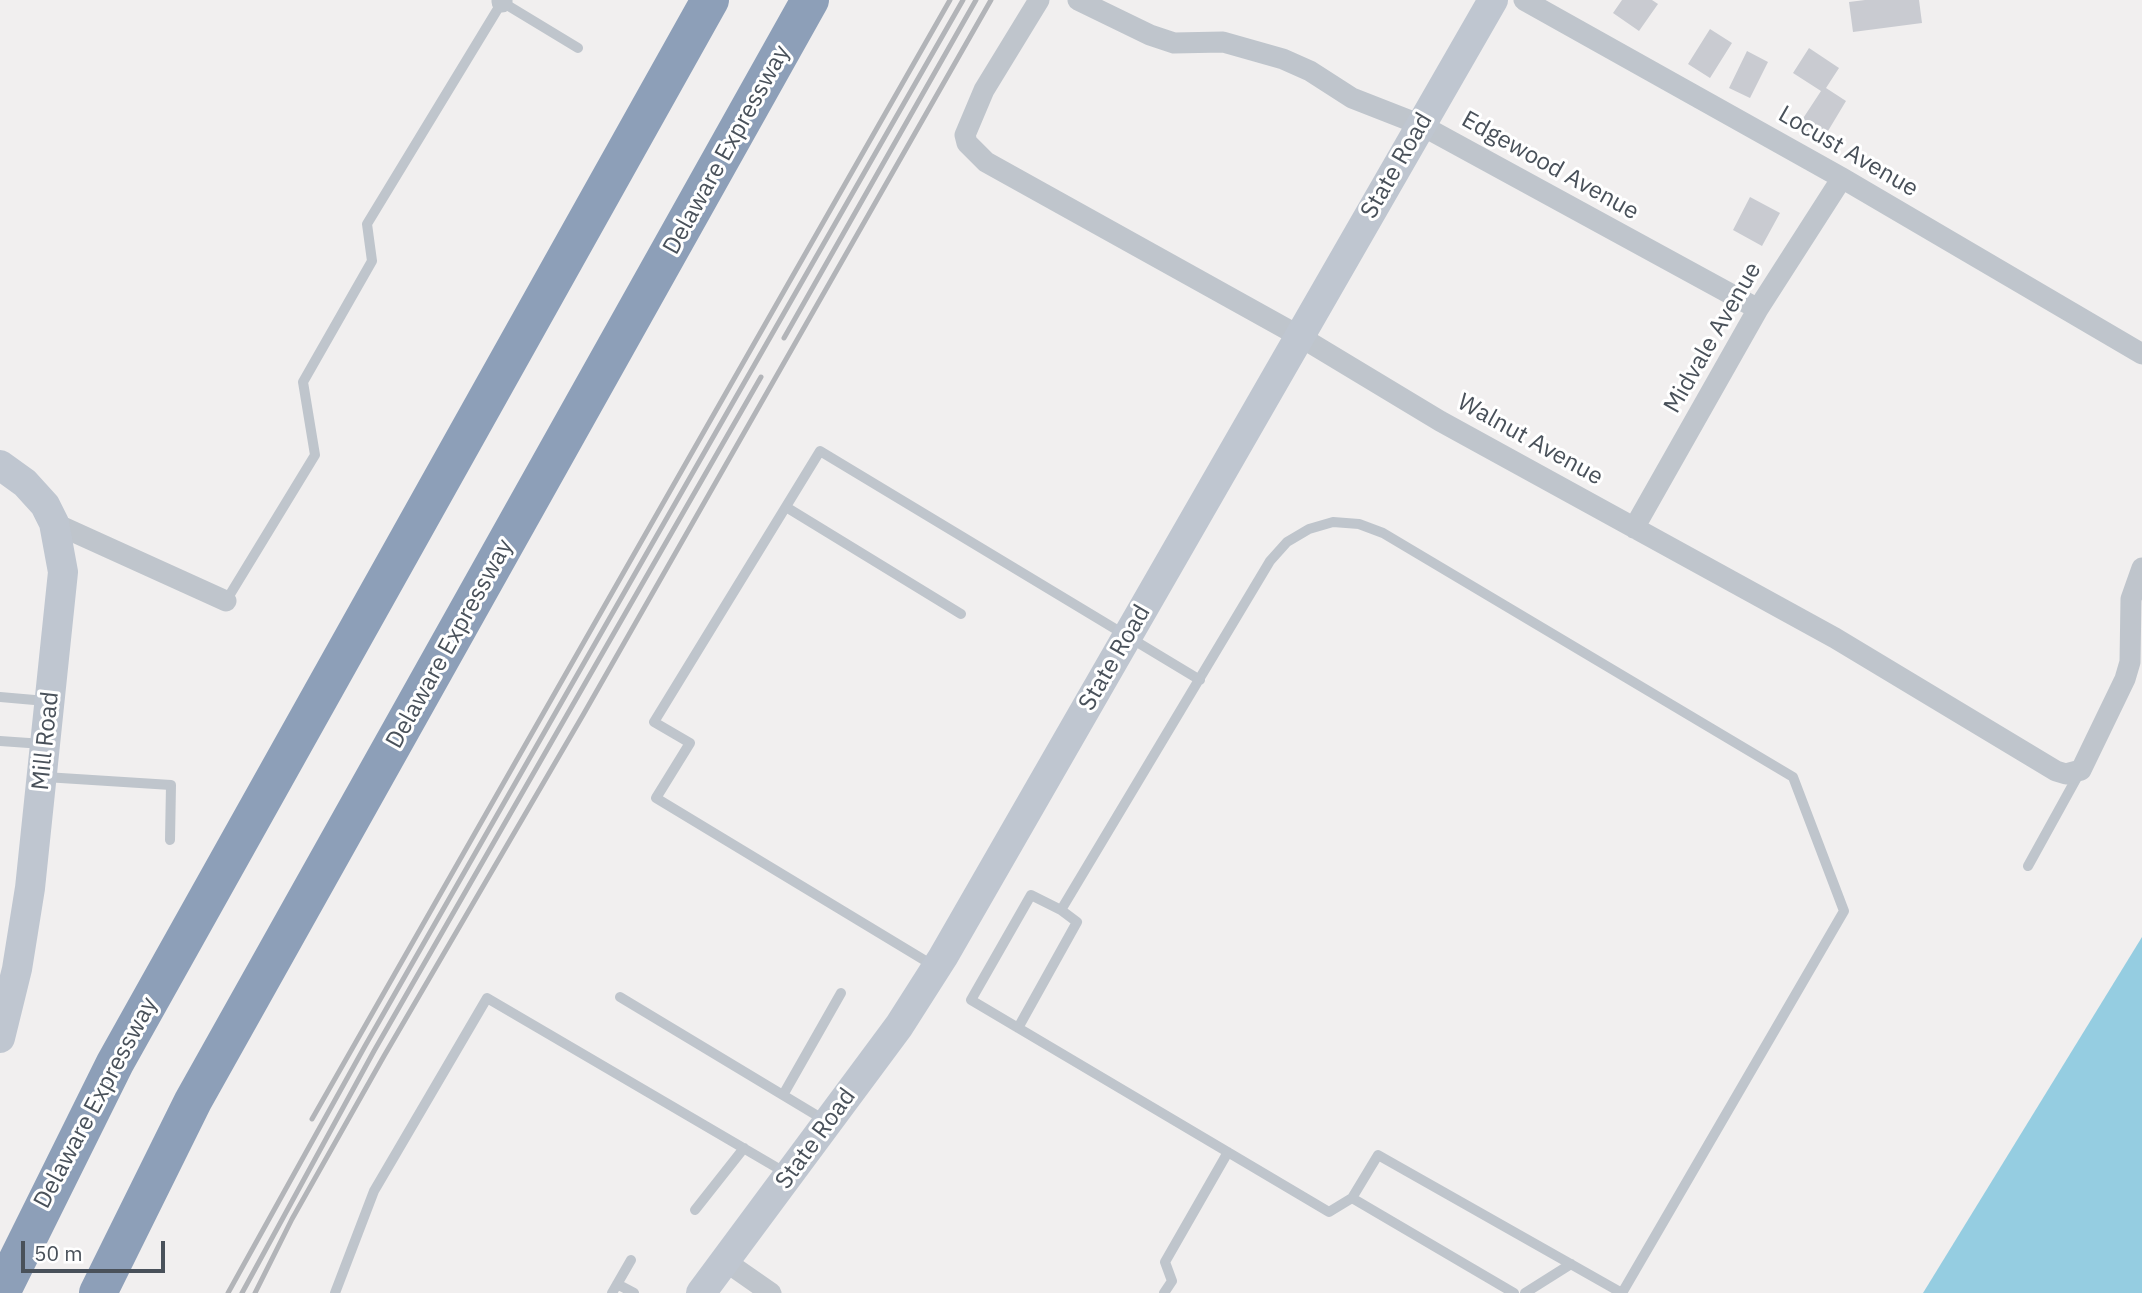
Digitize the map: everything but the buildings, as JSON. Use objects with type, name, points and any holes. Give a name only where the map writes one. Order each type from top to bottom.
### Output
[{"type":"highway","name":"Delaware Expressway","points":[[1,1293],[115,1063],[710,0]]},
{"type":"highway","name":"Delaware Expressway","points":[[98,1293],[206,1077],[810,0]]},
{"type":"main road","name":"State Road","points":[[701,1293],[899,1026],[937,967],[1493,0]]},
{"type":"main road","name":"Mill Road","points":[[0,465],[39,496],[54,523],[63,572],[42,777],[0,1038]]},
{"type":"street","name":"Walnut Avenue","points":[[1039,0],[984,90],[965,135],[967,143],[1004,174],[1082,213],[1299,336],[1440,421],[1835,638],[2045,765],[2066,774],[2081,770]]},
{"type":"street","name":"Edgewood Avenue","points":[[1078,0],[1150,35],[1174,43],[1223,42],[1283,58],[1310,71],[1352,98],[1421,125],[1758,309]]},
{"type":"street","name":"Locust Avenue","points":[[1524,0],[1842,178],[2142,354]]},
{"type":"street","name":"Midvale Avenue","points":[[1634,528],[1758,309],[1842,178]]},
{"type":"street","points":[[54,523],[226,601]]},
{"type":"street","points":[[2081,770],[2128,670],[2132,599],[2142,568]]},
{"type":"street","points":[[725,1262],[771,1293]]},
{"type":"lane","points":[[226,601],[315,455],[303,382],[372,261],[367,224],[502,1],[578,48]]},
{"type":"lane","points":[[937,967],[656,798],[690,743],[654,722],[820,451],[1200,680]]},
{"type":"lane","points":[[786,507],[961,614]]},
{"type":"lane","points":[[1018,1028],[1077,922],[1061,910],[1031,895],[971,1000],[1018,1028],[1228,1152],[1329,1212],[1352,1198],[1378,1155],[1622,1293],[1844,911],[1793,777],[1383,533],[1359,524],[1333,522],[1309,529],[1287,542],[1270,561],[1061,910]]},
{"type":"lane","points":[[0,697],[50,702]]},
{"type":"lane","points":[[0,741],[46,744]]},
{"type":"lane","points":[[2028,866],[2081,770]]},
{"type":"lane","points":[[42,777],[171,785],[170,840]]},
{"type":"lane","points":[[783,1095],[841,993]]},
{"type":"lane","points":[[620,997],[828,1123]]},
{"type":"lane","points":[[335,1293],[374,1191],[487,998],[790,1175]]},
{"type":"lane","points":[[695,1210],[744,1148]]},
{"type":"lane","points":[[1164,1293],[1172,1281],[1165,1262],[1228,1152]]},
{"type":"lane","points":[[1352,1198],[1514,1293]]},
{"type":"lane","points":[[631,1259],[615,1288],[634,1293]]},
{"type":"lane","points":[[1525,1293],[1571,1264]]},
{"type":"water","points":[[2142,937],[2142,1293],[1923,1293]]},
{"type":"railway","points":[[312,1119],[950,0]]},
{"type":"railway","points":[[228,1293],[365,1046],[963,0]]},
{"type":"railway","points":[[784,338],[976,0]]},
{"type":"railway","points":[[255,1293],[292,1219],[384,1056],[583,715],[991,0]]},
{"type":"railway","points":[[242,1293],[374,1051],[761,377]]}]
